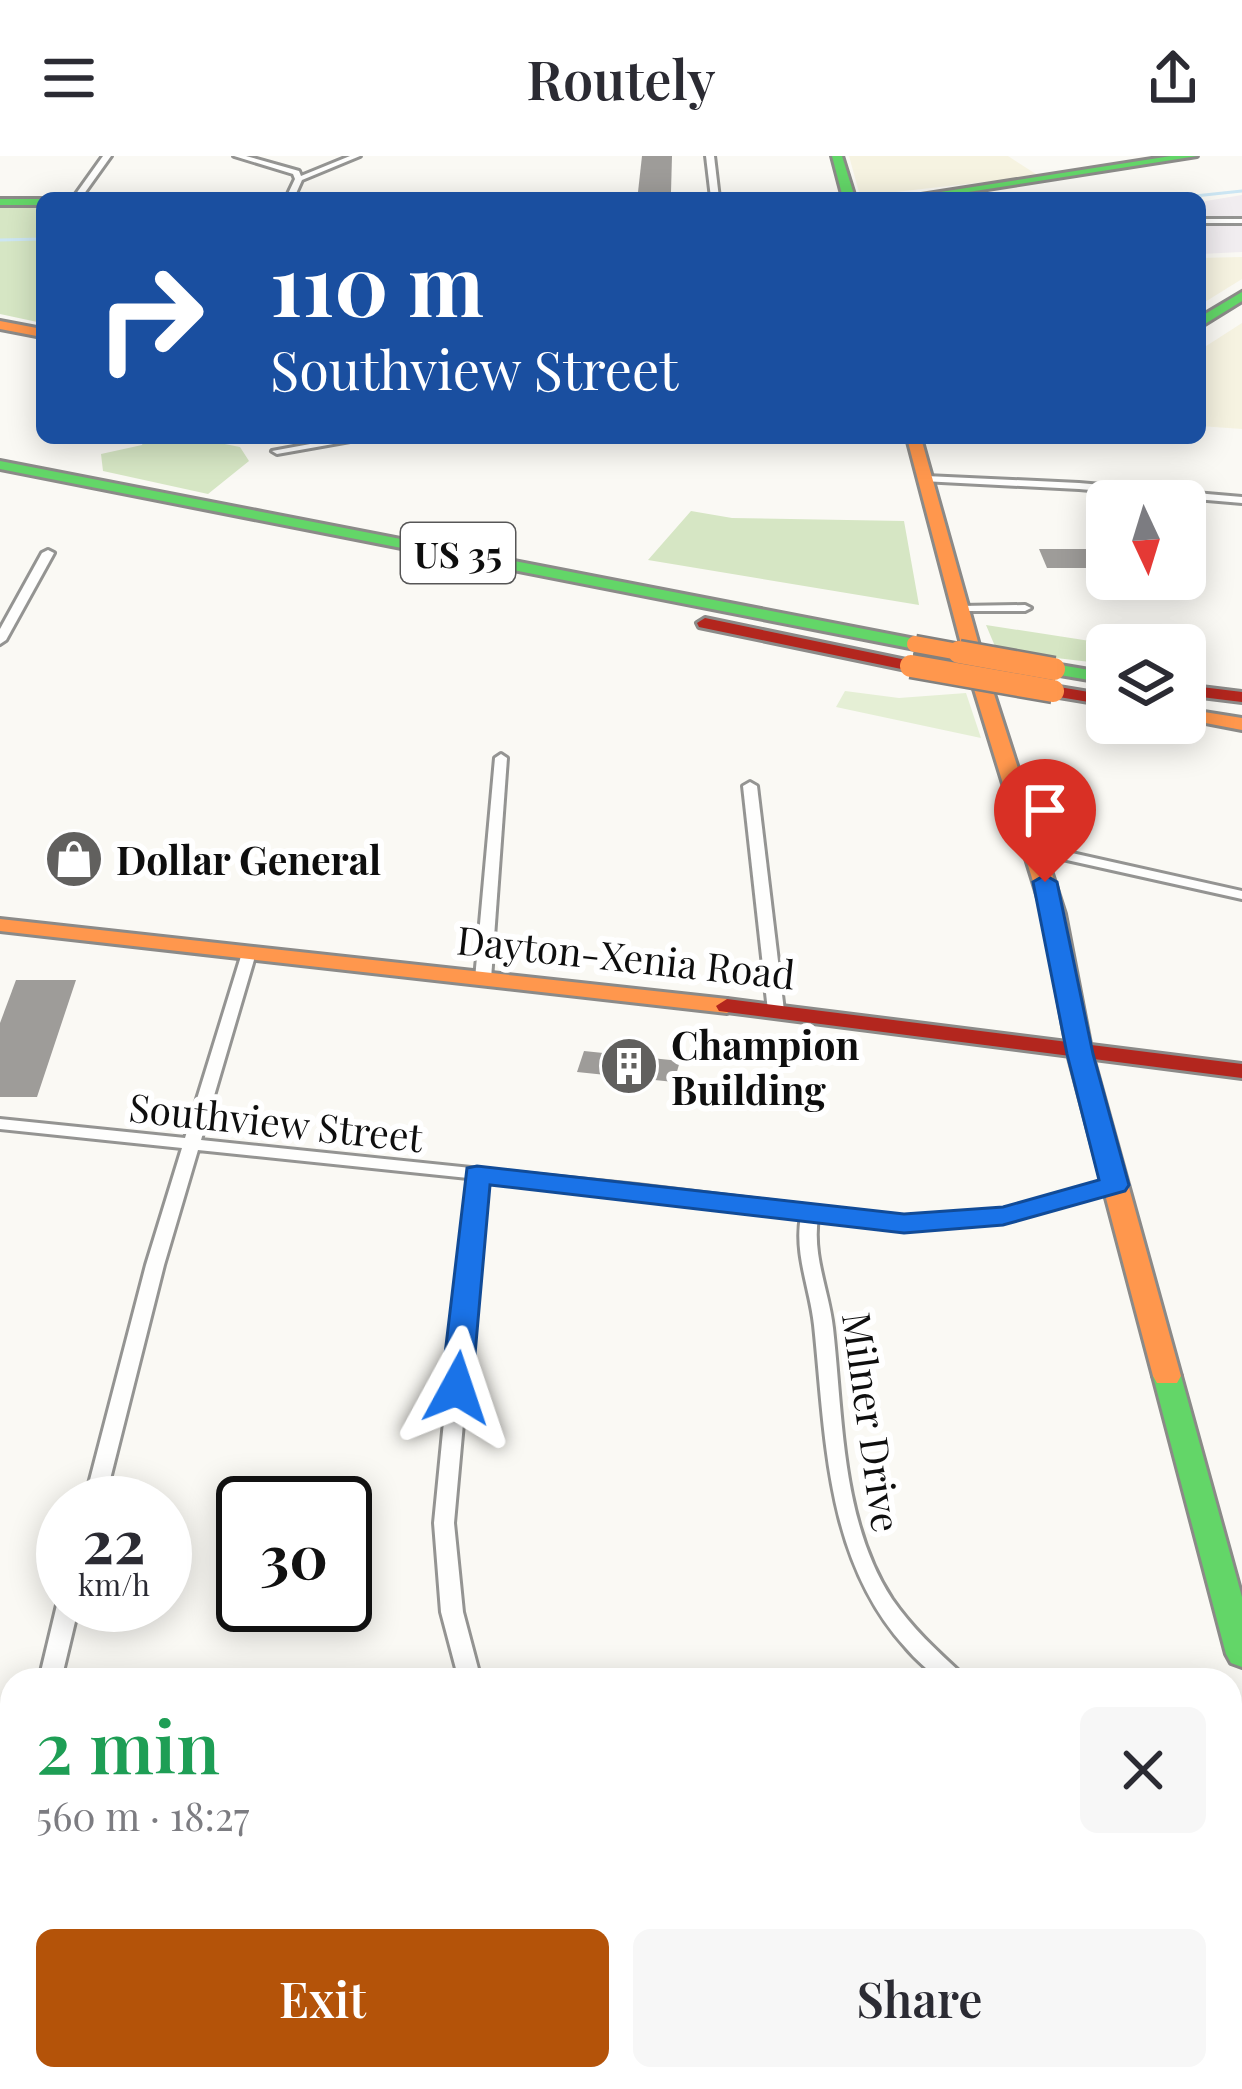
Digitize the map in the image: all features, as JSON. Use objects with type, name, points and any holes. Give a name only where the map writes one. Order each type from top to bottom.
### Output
[{"type":"main road","points":[[837,156],[847,192]]},
{"type":"main road","points":[[961,192],[1192,156]]},
{"type":"main road","points":[[0,202],[36,202]]},
{"type":"main road","points":[[1206,319],[1242,296]]},
{"type":"main road","points":[[1206,334],[1242,310]]},
{"type":"main road","points":[[0,328],[36,336]]},
{"type":"main road","points":[[916,444],[960,609],[1054,914],[1080,1054],[1242,1654]]},
{"type":"main road","name":"US 35","points":[[0,465],[913,655]]},
{"type":"main road","name":"US 35","points":[[0,478],[1054,680],[1086,692]]},
{"type":"main road","name":"US 35","points":[[1054,680],[1086,679]]},
{"type":"main road","points":[[1206,691],[1242,695]]},
{"type":"main road","points":[[1206,717],[1242,723]]},
{"type":"main road","name":"Dayton-Xenia Road","points":[[0,926],[776,1011],[1080,1054],[1242,1071]]},
{"type":"street","points":[[81,192],[107,156]]},
{"type":"street","points":[[238,156],[278,166],[327,166]]},
{"type":"street","points":[[293,192],[299,179],[356,156]]},
{"type":"street","points":[[710,156],[714,192]]},
{"type":"street","points":[[278,166],[299,179]]},
{"type":"street","points":[[1206,221],[1242,221]]},
{"type":"street","points":[[277,451],[323,444]]},
{"type":"street","points":[[927,483],[1028,484],[1242,500]]},
{"type":"street","points":[[0,640],[48,554]]},
{"type":"street","points":[[960,609],[1024,608]]},
{"type":"street","points":[[483,979],[501,758]]},
{"type":"street","points":[[750,786],[776,1011]]},
{"type":"street","points":[[1036,849],[1242,895]]},
{"type":"street","points":[[101,1476],[154,1265],[249,953]]},
{"type":"street","name":"Southview Street","points":[[0,1124],[637,1190],[904,1223],[968,1221],[1114,1185]]},
{"type":"street","points":[[467,1668],[452,1612],[444,1523],[477,1174]]},
{"type":"street","name":"Milner Drive","points":[[810,1214],[804,1249],[822,1311],[848,1533],[883,1605],[941,1668]]},
{"type":"street","points":[[53,1668],[62,1632]]},
{"type":"shaded area","points":[[849,156],[1008,156],[1039,176],[896,192],[859,192]]},
{"type":"shaded area","points":[[1242,195],[1242,252],[1206,254],[1206,201]]},
{"type":"shaded area","points":[[1242,257],[1242,279],[1206,301],[1206,258]]},
{"type":"shaded area","points":[[1242,323],[1242,429],[1206,426],[1206,346]]},
{"type":"green space","points":[[0,206],[36,206],[36,322],[0,314]]},
{"type":"green space","points":[[225,444],[240,447],[249,461],[208,494],[103,471],[101,454],[142,445]]},
{"type":"green space","points":[[691,511],[732,518],[904,521],[919,605],[648,560]]},
{"type":"green space","points":[[986,625],[1086,640],[1086,662],[997,651]]},
{"type":"green space","points":[[845,691],[899,698],[966,693],[981,738],[836,707]]},
{"type":"building","points":[[642,156],[672,156],[671,192],[638,192]]},
{"type":"building","points":[[1039,549],[1086,549],[1086,568],[1047,568]]},
{"type":"building","points":[[16,980],[76,980],[37,1097],[0,1097],[0,1023]]},
{"type":"building","name":"Champion Building","points":[[584,1051],[680,1061],[674,1082],[577,1072]]},
{"type":"waterway","points":[[1206,195],[1242,191]]},
{"type":"waterway","points":[[0,240],[36,239]]},
{"type":"traffic: fast","points":[[837,156],[847,192]]},
{"type":"traffic: fast","points":[[949,192],[1192,156]]},
{"type":"traffic: fast","points":[[0,202],[36,202]]},
{"type":"traffic: fast","points":[[1206,319],[1242,296]]},
{"type":"traffic: fast","points":[[0,465],[915,644]]},
{"type":"traffic: fast","points":[[1054,669],[1086,674]]},
{"type":"traffic: fast","points":[[1167,1376],[1242,1654]]},
{"type":"traffic: slow","points":[[0,325],[36,332]]},
{"type":"traffic: slow","points":[[916,444],[975,663],[1054,914],[1080,1054],[1167,1376]]},
{"type":"traffic: slow","points":[[915,644],[1054,669]]},
{"type":"traffic: slow","points":[[911,666],[1053,691]]},
{"type":"traffic: slow","points":[[1206,718],[1242,724]]},
{"type":"traffic: slow","points":[[0,925],[727,1006]]},
{"type":"traffic: jam","points":[[705,623],[911,666]]},
{"type":"traffic: jam","points":[[1053,691],[1086,696]]},
{"type":"traffic: jam","points":[[1206,693],[1242,697]]},
{"type":"traffic: jam","points":[[727,1006],[1242,1071]]},
{"type":"place","name":"Dollar General","points":[[74,859]]},
{"type":"place","name":"Champion Building","points":[[629,1066]]},
{"type":"route","points":[[457,1388],[477,1174],[904,1223],[1003,1216],[1114,1185],[1080,1054],[1045,882]]}]
